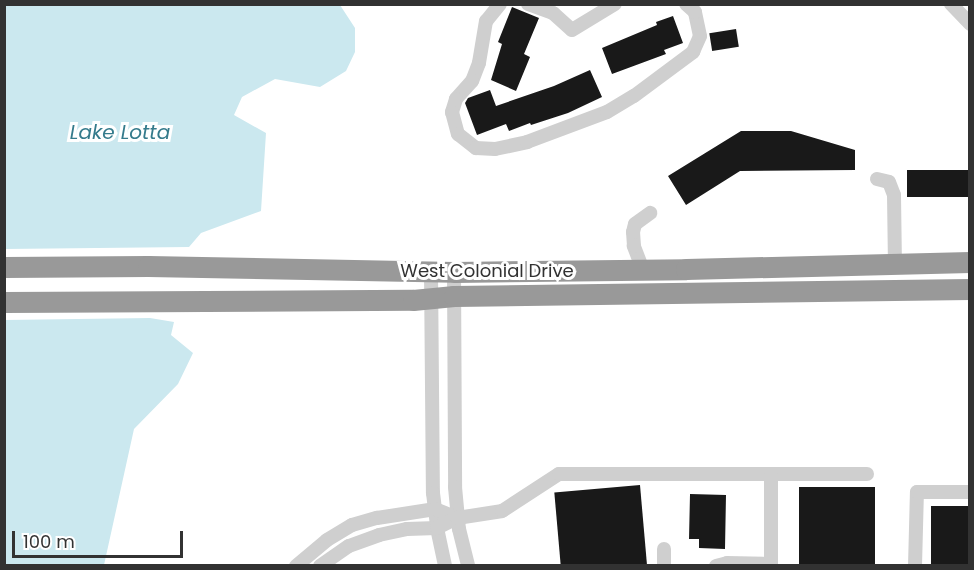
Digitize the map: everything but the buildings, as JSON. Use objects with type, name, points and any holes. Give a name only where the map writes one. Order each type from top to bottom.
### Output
[{"type":"highway","name":"West Colonial Drive","points":[[4,267],[148,266],[454,272],[969,262]]},
{"type":"highway","name":"West Colonial Drive","points":[[4,302],[969,290]]},
{"type":"street","points":[[500,4],[486,21],[479,63],[472,81],[456,99],[452,112],[458,134],[476,148],[495,149],[527,142],[607,112],[634,96],[693,52],[700,36],[695,12],[686,4]]},
{"type":"street","points":[[528,4],[553,13],[572,30],[615,4]]},
{"type":"street","points":[[951,4],[969,24]]},
{"type":"street","points":[[877,179],[886,180],[892,186],[895,263]]},
{"type":"street","points":[[643,270],[634,246],[633,232],[635,224],[651,213]]},
{"type":"street","points":[[431,272],[435,509],[436,528],[445,566]]},
{"type":"street","points":[[454,272],[458,518],[468,566]]},
{"type":"street","points":[[320,566],[349,546],[379,535],[407,529],[436,528],[458,518],[502,511],[559,474],[745,479],[771,474],[867,474]]},
{"type":"street","points":[[716,566],[746,556],[771,565],[771,474]]},
{"type":"street","points":[[915,566],[917,492],[969,492]]},
{"type":"street","points":[[296,566],[327,540],[352,525],[377,518],[435,509],[458,518]]},
{"type":"street","points":[[664,549],[664,566]]},
{"type":"water","name":"Lake Lotta","points":[[4,5],[340,5],[355,28],[355,52],[346,71],[320,87],[275,79],[242,97],[234,115],[266,133],[261,211],[201,233],[189,247],[5,249]]},
{"type":"water","points":[[150,318],[174,322],[171,335],[193,353],[178,384],[134,429],[104,565],[5,565],[5,320]]}]
